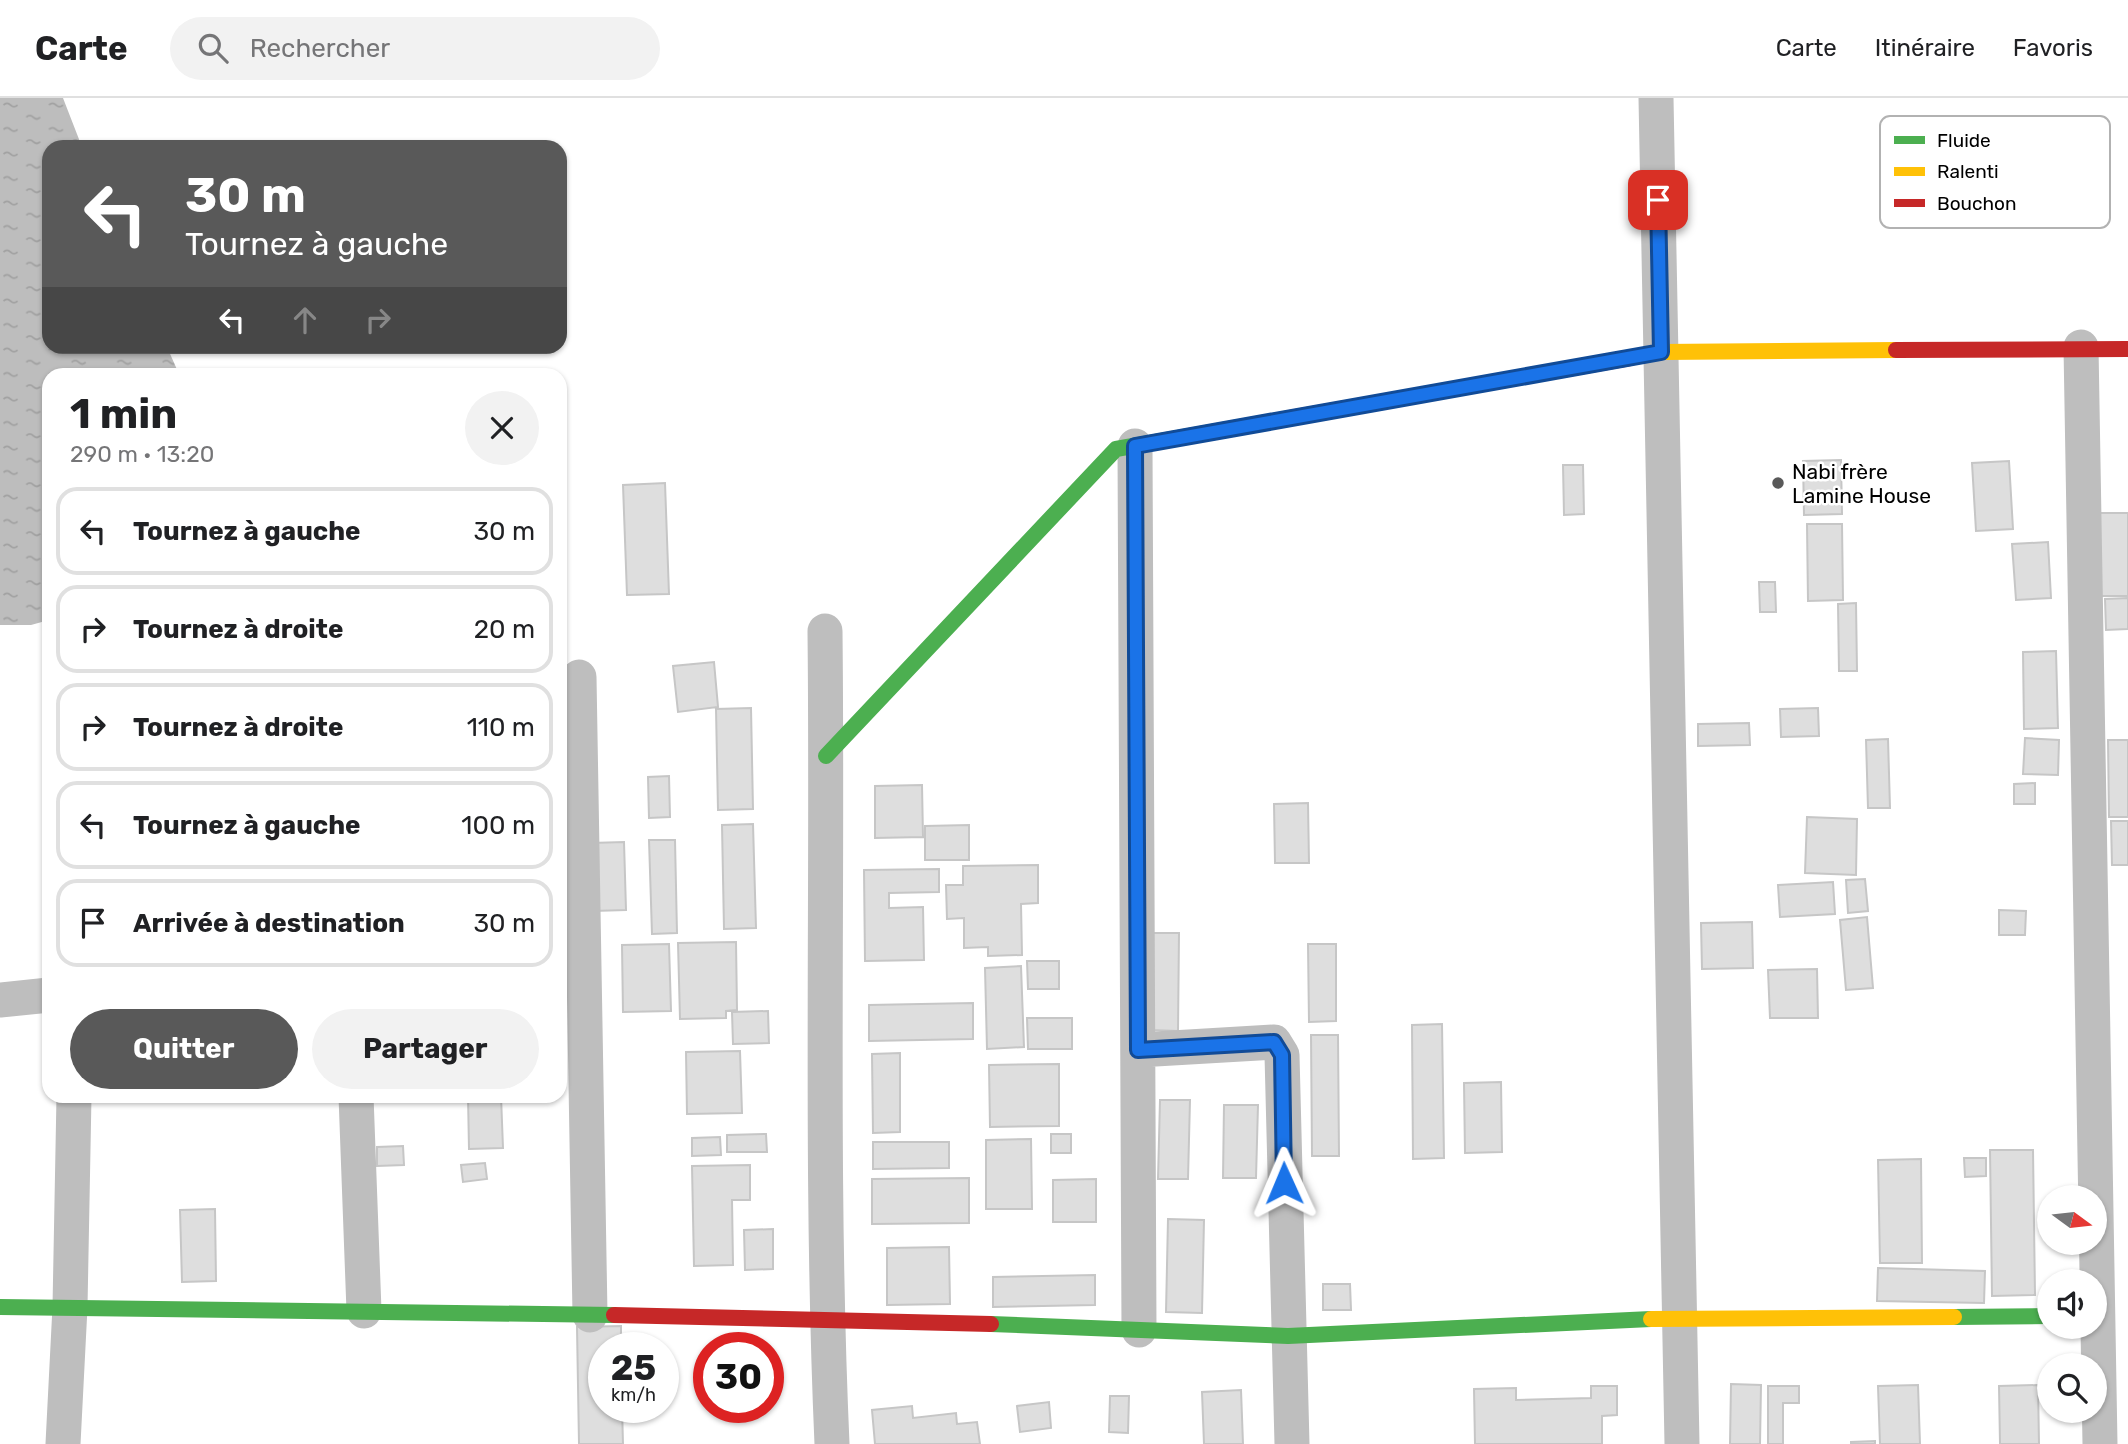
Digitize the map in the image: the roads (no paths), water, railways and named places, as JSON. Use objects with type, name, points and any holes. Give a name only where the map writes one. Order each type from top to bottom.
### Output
[{"type":"street","points":[[1656,98],[1682,1444]]},
{"type":"street","points":[[2081,347],[2106,1269]]},
{"type":"street","points":[[827,756],[1116,450],[1661,352],[2081,347],[2128,349]]},
{"type":"street","points":[[1135,446],[1139,1330]]},
{"type":"street","points":[[825,631],[826,1318],[832,1444]]},
{"type":"street","points":[[579,677],[590,1315]]},
{"type":"street","points":[[0,1000],[42,996]]},
{"type":"street","points":[[1138,1050],[1274,1042],[1282,1055],[1287,1336],[1292,1444]]},
{"type":"street","points":[[63,1444],[70,1307],[74,1103]]},
{"type":"street","points":[[356,1103],[364,1311]]},
{"type":"street","points":[[0,1307],[826,1318],[1287,1336],[1680,1318],[2037,1316]]},
{"type":"street","points":[[2100,1444],[2106,1339]]},
{"type":"water","points":[[0,98],[63,98],[79,140],[42,140],[42,354],[170,354],[176,368],[42,368],[42,622],[31,625],[0,625]]},
{"type":"place","name":"Nabi frère Lamine House","points":[[1778,483]]}]
